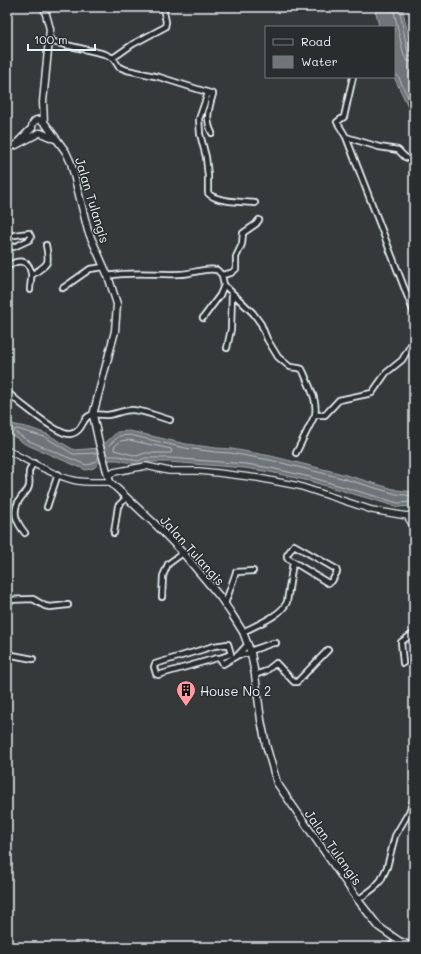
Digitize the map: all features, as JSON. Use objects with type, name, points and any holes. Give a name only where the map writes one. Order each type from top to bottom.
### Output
[{"type":"main road","points":[[7,147],[16,145],[45,130],[43,102],[50,23],[44,7]]},
{"type":"main road","points":[[16,145],[32,128],[33,123],[37,120],[43,102]]},
{"type":"main road","points":[[37,120],[44,123]]},
{"type":"main road","name":"Jalan Tulangis","points":[[44,123],[66,152],[72,163],[88,231],[108,276],[117,304],[115,331],[93,415],[109,479],[126,498],[156,525],[183,553],[225,604],[243,632],[250,649],[266,746],[277,783],[358,900],[379,926],[399,941],[414,947]]},
{"type":"main road","points":[[32,128],[35,132],[40,133]]},
{"type":"main road","name":"Jalan Tulangis","points":[[40,133],[55,139]]},
{"type":"street","points":[[113,58],[164,27],[166,22],[164,12]]},
{"type":"street","points":[[49,41],[105,54],[113,58],[119,67],[127,70],[158,77],[213,94],[208,112],[209,126],[212,133]]},
{"type":"street","points":[[353,78],[344,117],[337,122],[346,137],[414,313]]},
{"type":"street","points":[[208,93],[199,119],[200,134],[206,157],[208,193],[211,196],[233,202],[255,203]]},
{"type":"street","points":[[346,137],[380,147],[398,150],[413,160]]},
{"type":"street","points":[[222,275],[231,273],[236,269],[236,257],[242,244],[243,233],[256,224],[259,220]]},
{"type":"street","points":[[29,233],[31,237],[29,240],[12,247],[7,241],[8,236],[29,233]]},
{"type":"street","points":[[32,275],[49,260],[46,245]]},
{"type":"street","points":[[7,268],[16,261],[26,263],[30,268],[32,275],[30,290]]},
{"type":"street","points":[[63,288],[90,269],[104,267]]},
{"type":"street","points":[[108,276],[126,274],[182,274],[208,269],[217,270],[222,275],[224,285],[220,295],[203,318]]},
{"type":"street","points":[[224,285],[253,313],[261,324],[267,339],[281,360],[290,367],[298,368],[304,373],[316,405],[315,415],[296,452]]},
{"type":"street","points":[[227,348],[231,329],[232,293]]},
{"type":"street","points":[[315,415],[325,415],[341,398],[372,393],[386,373],[402,360],[412,343],[414,333]]},
{"type":"street","points":[[7,392],[29,411],[61,432],[69,435],[82,427],[88,416],[93,415],[106,415],[133,410],[170,420]]},
{"type":"street","points":[[7,450],[71,480],[85,482],[109,479],[114,472],[146,466],[169,471],[200,471],[258,478],[300,486],[372,510],[407,516],[414,514]]},
{"type":"street","points":[[26,534],[17,521],[17,505],[20,499],[27,492],[29,485],[28,472],[34,463]]},
{"type":"street","points":[[47,507],[58,474]]},
{"type":"street","points":[[114,533],[118,506],[126,498]]},
{"type":"street","points":[[407,516],[414,528]]},
{"type":"street","points":[[294,545],[336,568],[337,572],[332,581],[328,583],[293,562],[287,556],[294,545]]},
{"type":"street","points":[[162,597],[162,576],[168,564],[183,553]]},
{"type":"street","points":[[243,632],[277,614],[285,607],[293,562]]},
{"type":"street","points":[[225,604],[236,572],[253,572]]},
{"type":"street","points":[[7,600],[33,599],[45,606],[68,605]]},
{"type":"street","points":[[403,663],[401,642],[414,633]]},
{"type":"street","points":[[220,658],[223,664],[250,649],[276,643]]},
{"type":"street","points":[[228,644],[231,654],[220,658],[158,675],[156,674],[154,667],[155,664],[214,646],[228,644]]},
{"type":"street","points":[[238,655],[250,649]]},
{"type":"street","points":[[255,676],[266,672],[276,663],[294,682],[297,682],[328,650]]},
{"type":"street","points":[[7,654],[34,658]]},
{"type":"street","points":[[358,900],[374,888],[380,880],[387,867],[395,836],[410,812],[414,799]]},
{"type":"street","points":[[389,947],[399,941]]},
{"type":"water","points":[[375,7],[402,7],[414,60],[414,119],[394,78],[395,26],[379,26]]},
{"type":"water","points":[[7,423],[30,428],[47,434],[74,450],[100,448],[117,432],[130,431],[186,444],[232,449],[271,456],[339,473],[397,490],[414,492],[414,506],[398,507],[309,481],[245,468],[169,462],[145,462],[140,465],[111,460],[100,462],[94,468],[86,470],[25,444],[12,435],[7,434]]},
{"type":"place","name":"House No 2","points":[[186,707]]}]
